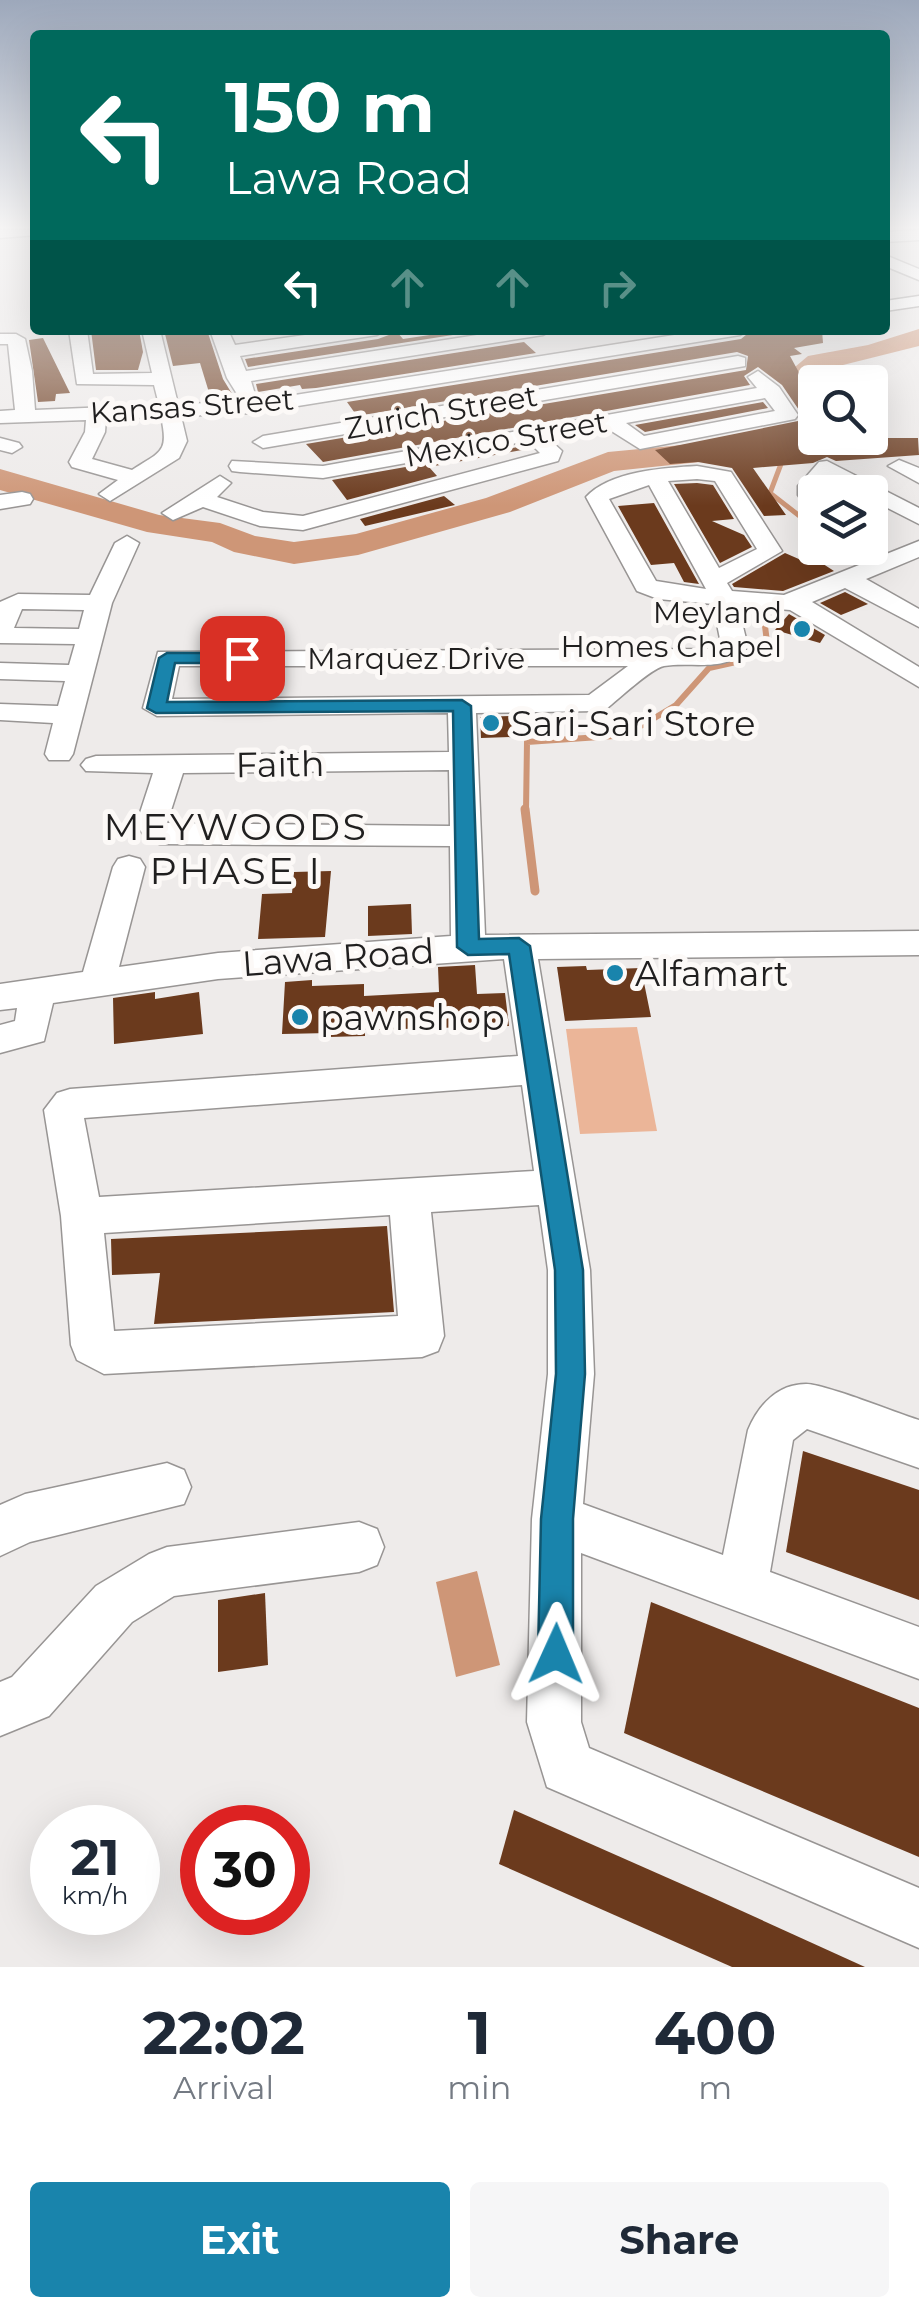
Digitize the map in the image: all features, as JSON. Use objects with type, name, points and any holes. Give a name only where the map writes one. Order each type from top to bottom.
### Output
[{"type":"street","points":[[79,335],[84,380],[162,379]]},
{"type":"street","points":[[110,494],[172,454],[178,441],[152,335]]},
{"type":"street","points":[[173,513],[201,499],[263,442],[254,408],[237,378],[221,335]]},
{"type":"street","points":[[228,352],[343,335]]},
{"type":"street","points":[[237,378],[511,335]]},
{"type":"street","name":"Kansas Street","points":[[0,418],[254,408],[685,335]]},
{"type":"street","points":[[700,335],[738,362]]},
{"type":"street","points":[[7,338],[23,371],[24,416]]},
{"type":"street","name":"Mexico Street","points":[[240,466],[304,473],[360,466],[772,391],[738,362]]},
{"type":"street","name":"Zurich Street","points":[[263,442],[738,362]]},
{"type":"street","points":[[96,413],[96,432],[80,462],[136,478]]},
{"type":"street","points":[[201,499],[260,519],[303,523],[551,457],[551,451],[532,434]]},
{"type":"street","points":[[360,466],[392,501]]},
{"type":"street","points":[[819,475],[828,466],[844,475]]},
{"type":"street","points":[[719,589],[764,555],[768,546],[717,473],[655,477],[597,497],[646,586],[658,592],[719,589],[793,602],[919,679]]},
{"type":"street","points":[[468,947],[462,836],[462,706],[596,703],[655,658],[727,653],[735,646],[719,589],[655,477]]},
{"type":"street","points":[[888,499],[919,516]]},
{"type":"street","points":[[59,754],[99,604],[126,543]]},
{"type":"street","points":[[888,546],[913,557]]},
{"type":"street","points":[[793,602],[913,557]]},
{"type":"street","points":[[848,579],[919,620]]},
{"type":"street","points":[[90,637],[0,632],[12,604],[18,601],[99,604]]},
{"type":"street","name":"Marquez Drive","points":[[462,706],[156,708],[167,658],[655,658]]},
{"type":"street","points":[[0,670],[80,674]]},
{"type":"street","points":[[0,712],[70,715]]},
{"type":"street","name":"Faith","points":[[96,765],[464,761]]},
{"type":"street","points":[[171,765],[152,825],[160,834],[462,836]]},
{"type":"street","points":[[97,982],[129,867]]},
{"type":"street","name":"Lawa Road","points":[[0,997],[218,966],[468,947],[919,942]]},
{"type":"street","points":[[519,946],[569,1270],[571,1374],[557,1519],[554,1722],[567,1767],[919,1918]]},
{"type":"street","points":[[0,1039],[31,1031],[37,992]]},
{"type":"street","points":[[409,1195],[422,1336],[111,1354],[93,1345],[82,1216],[62,1113],[70,1104],[541,1069]]},
{"type":"street","points":[[82,1216],[556,1187]]},
{"type":"street","points":[[742,1586],[771,1430],[786,1411],[808,1406],[919,1444]]},
{"type":"street","points":[[0,1531],[25,1519],[168,1487]]},
{"type":"street","points":[[557,1519],[919,1653]]},
{"type":"street","points":[[0,1709],[30,1697],[114,1604],[168,1572],[359,1547]]},
{"type":"shaded area","points":[[637,1027],[657,1131],[580,1134],[566,1029]]},
{"type":"shaded area","points":[[477,1571],[500,1665],[456,1677],[436,1582]]},
{"type":"building","points":[[92,335],[140,335],[143,352],[138,370],[96,370]]},
{"type":"building","points":[[165,335],[209,335],[223,379],[234,397],[211,399],[200,363],[173,366]]},
{"type":"building","points":[[389,335],[403,339],[453,335],[248,367],[245,359]]},
{"type":"building","points":[[746,335],[822,335],[823,343],[794,348],[802,354],[790,356],[798,371],[798,409],[782,385],[758,367],[744,376],[750,385],[323,462],[306,444],[746,370],[748,356],[737,352],[357,416],[347,402],[741,339]]},
{"type":"building","points":[[43,338],[70,393],[56,394],[55,401],[38,402],[29,340]]},
{"type":"building","points":[[524,342],[536,353],[316,388],[302,389],[300,385],[258,392],[256,384]]},
{"type":"building","points":[[763,402],[768,408],[645,432],[635,425]]},
{"type":"building","points":[[798,421],[798,455],[888,455],[888,438],[918,438],[919,455],[836,461],[827,457],[813,463],[753,468],[786,515],[764,516],[732,468],[698,462],[670,464],[655,450]]},
{"type":"building","points":[[518,447],[522,450],[429,467],[437,476],[347,500],[332,480]]},
{"type":"building","points":[[674,484],[713,485],[734,519],[712,521],[744,535],[752,547],[720,563]]},
{"type":"building","points":[[444,496],[455,505],[365,526],[360,519]]},
{"type":"building","points":[[654,503],[699,584],[684,582],[674,563],[651,565],[618,506]]},
{"type":"building","points":[[785,553],[798,559],[798,565],[825,565],[834,571],[783,591],[732,584]]},
{"type":"building","points":[[845,592],[868,604],[841,615],[820,603]]},
{"type":"building","name":"Meyland Homes Chapel","points":[[789,614],[825,635],[820,643],[775,630]]},
{"type":"building","points":[[513,716],[514,737],[481,738],[480,717]]},
{"type":"building","points":[[331,871],[325,937],[258,939],[262,894],[292,893],[294,872]]},
{"type":"building","points":[[411,904],[412,934],[368,936],[368,906]]},
{"type":"building","points":[[475,965],[477,994],[505,993],[509,1026],[365,1030],[365,1036],[282,1034],[285,982],[312,980],[312,986],[364,984],[364,996],[439,992],[438,967]]},
{"type":"building","points":[[586,966],[587,970],[641,968],[651,1017],[565,1021],[557,967]]},
{"type":"building","points":[[155,992],[155,999],[199,992],[203,1034],[114,1044],[113,998]]},
{"type":"building","points":[[387,1226],[394,1312],[154,1324],[160,1273],[112,1275],[111,1239]]},
{"type":"building","points":[[803,1451],[919,1490],[919,1600],[786,1552]]},
{"type":"building","points":[[265,1593],[268,1665],[218,1672],[218,1600]]},
{"type":"building","points":[[651,1602],[919,1708],[919,1857],[624,1733]]},
{"type":"building","points":[[514,1810],[865,1967],[732,1967],[499,1864]]},
{"type":"waterway","points":[[814,365],[919,337]]},
{"type":"waterway","points":[[0,479],[72,503],[159,525],[220,533],[246,545],[294,553],[358,544],[498,505],[608,462],[766,446],[798,439]]},
{"type":"waterway","points":[[784,456],[770,493],[798,515]]},
{"type":"waterway","points":[[798,569],[805,565]]},
{"type":"waterway","points":[[526,811],[527,742],[614,736],[643,725],[676,705],[709,668],[736,662],[767,642],[764,618]]},
{"type":"waterway","points":[[525,809],[535,891]]},
{"type":"place","name":"Meyland Homes Chapel","points":[[802,629]]},
{"type":"place","name":"Sari-Sari Store","points":[[491,723]]},
{"type":"place","name":"Alfamart","points":[[615,973]]},
{"type":"place","name":"pawnshop","points":[[300,1017]]},
{"type":"district","name":"MEYWOODS PHASE I","points":[[236,848]]},
{"type":"route","points":[[242,658],[167,658],[156,708],[462,706],[462,836],[468,947],[519,946],[569,1270],[571,1374],[557,1519],[556,1654]]}]
